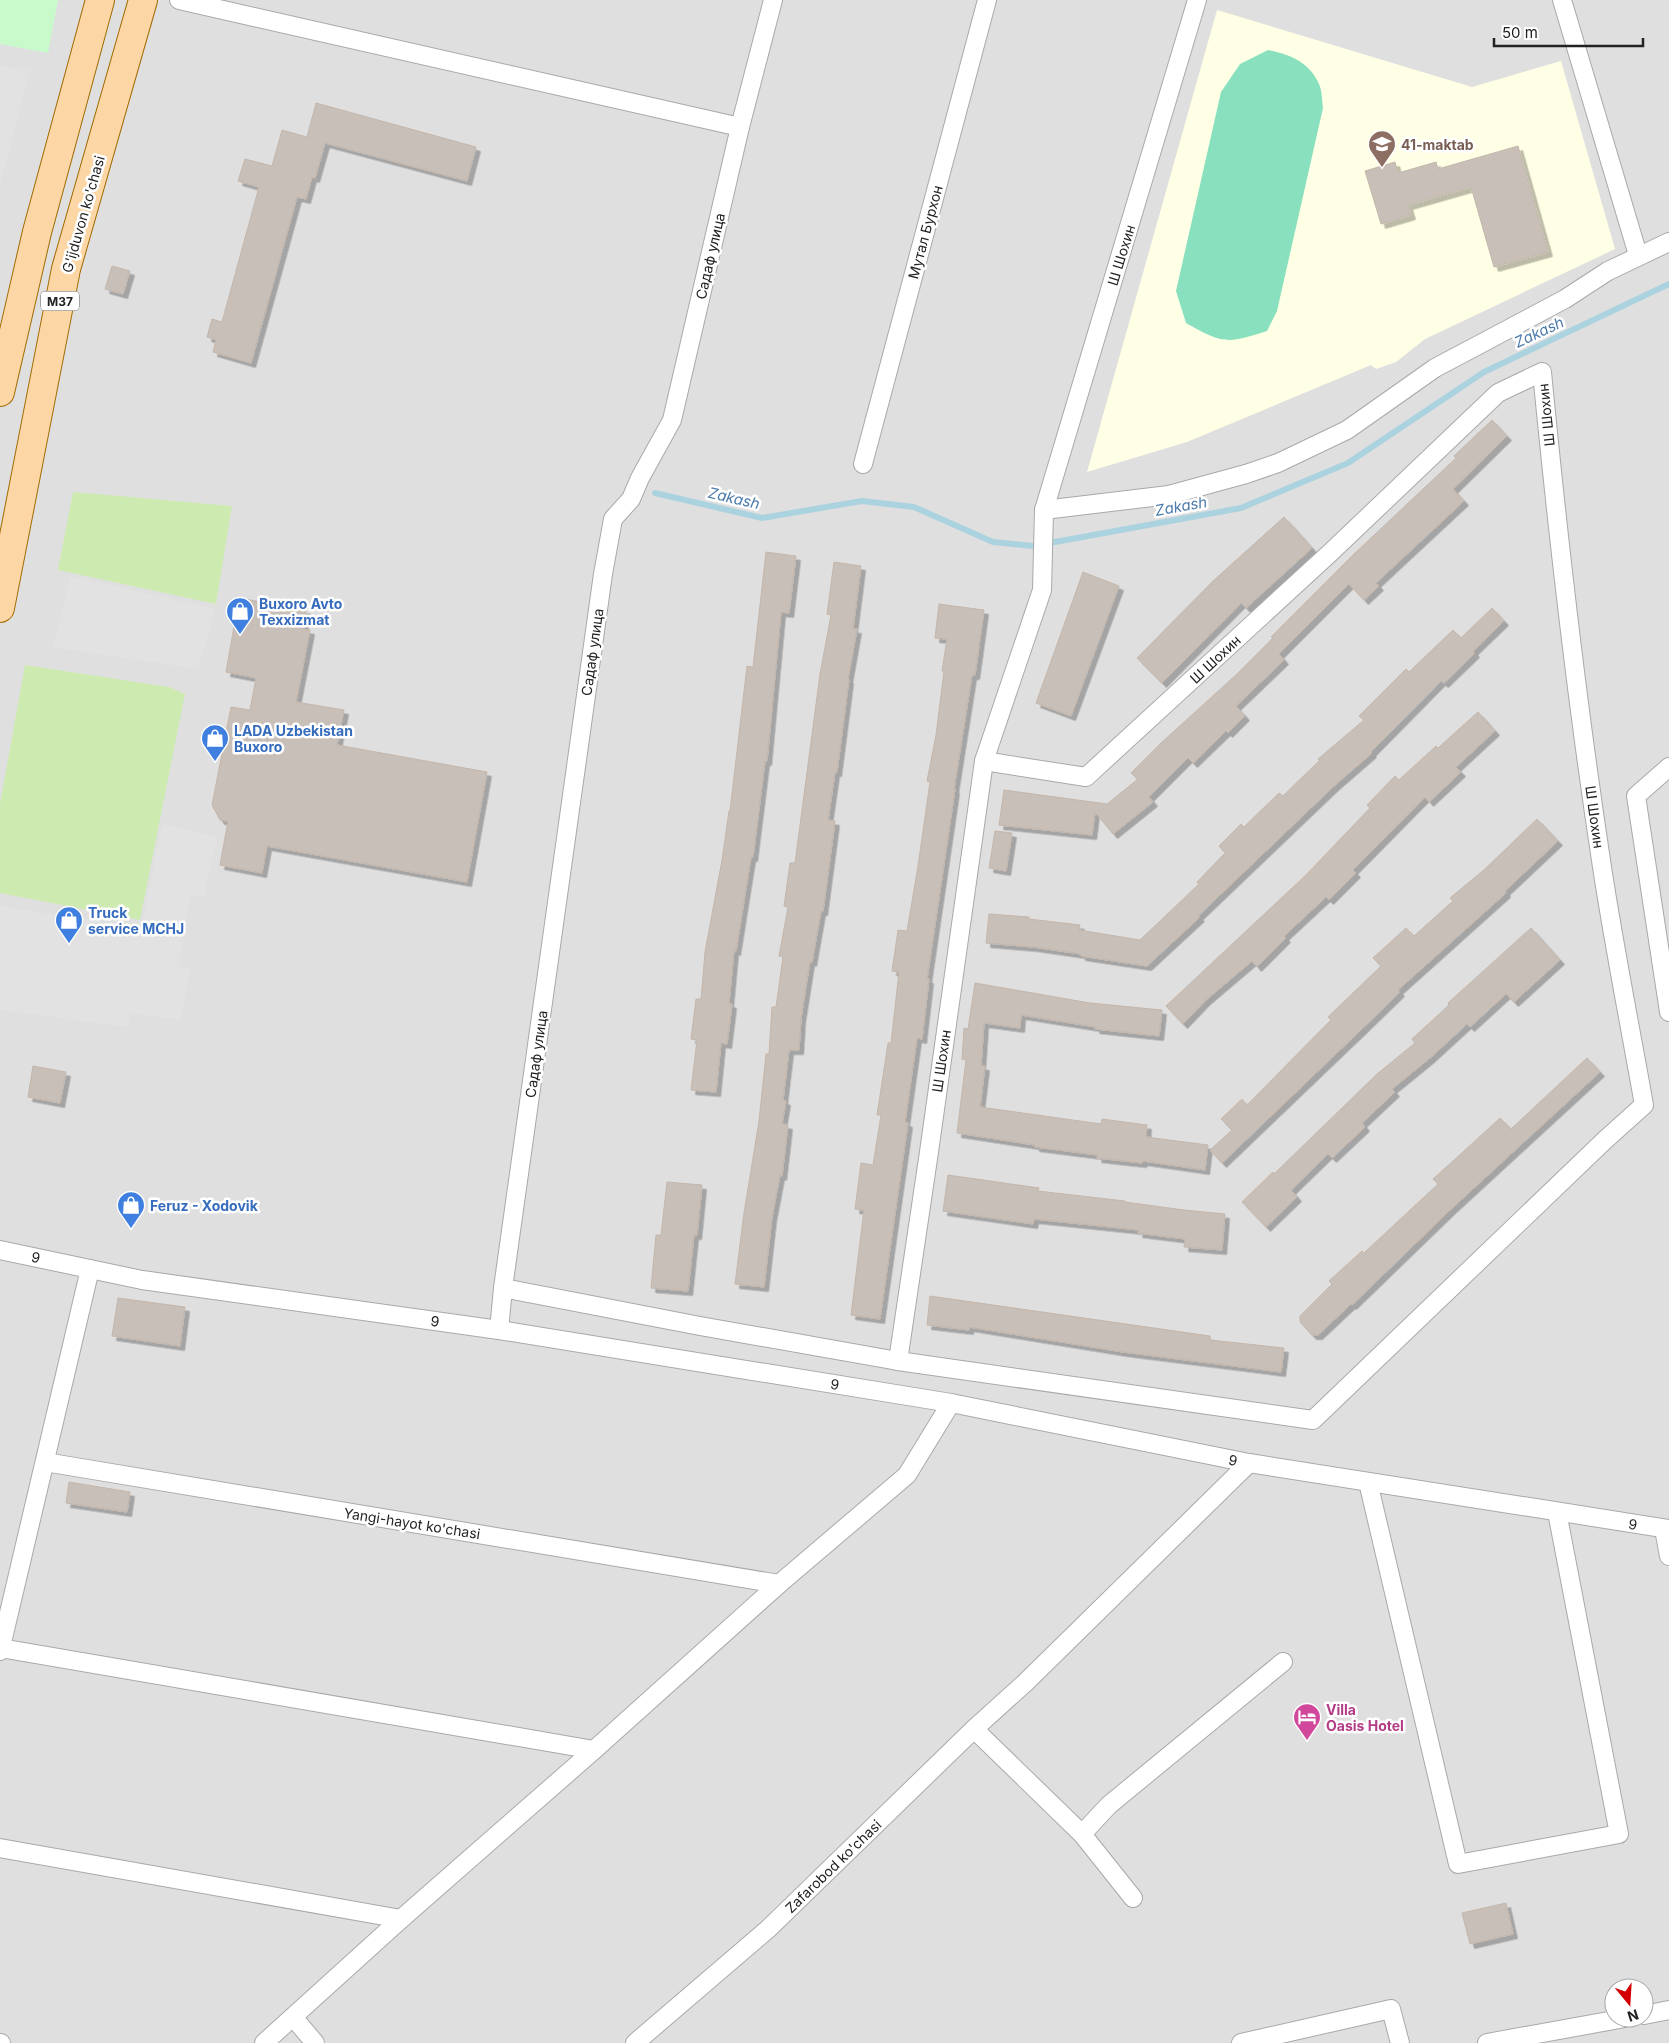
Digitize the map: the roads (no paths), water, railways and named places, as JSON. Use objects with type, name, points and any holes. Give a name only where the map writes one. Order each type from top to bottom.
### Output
[{"type":"main road","name":"M37","points":[[0,392],[37,232],[100,0]]},
{"type":"main road","name":"G'ijduvon ko'chasi","points":[[0,608],[66,269],[143,0]]},
{"type":"street","points":[[179,0],[740,127]]},
{"type":"street","name":"Садаф улица","points":[[499,1330],[503,1288],[603,574],[613,518],[631,499],[640,478],[672,420],[740,127],[774,0]]},
{"type":"street","name":"Мутал Бурхон","points":[[863,464],[987,0]]},
{"type":"street","name":"Ш Шохин","points":[[984,761],[1086,776],[1330,553],[1498,393],[1542,372],[1567,616],[1584,743],[1602,869],[1644,1105],[1604,1140],[1313,1420],[898,1361],[984,761],[1042,590],[1044,510],[1197,0]]},
{"type":"street","points":[[1562,0],[1638,255]]},
{"type":"street","points":[[1044,510],[1169,495],[1246,474],[1278,463],[1347,430],[1435,368],[1565,299],[1608,271],[1638,255],[1669,242]]},
{"type":"street","points":[[1669,767],[1636,796],[1669,1012]]},
{"type":"street","name":"9","points":[[0,1250],[142,1280],[499,1330],[951,1403],[1249,1463],[1667,1529]]},
{"type":"street","points":[[90,1269],[0,1649],[594,1750]]},
{"type":"street","points":[[503,1288],[700,1326],[898,1361]]},
{"type":"street","points":[[264,2043],[779,1584],[907,1475],[951,1403]]},
{"type":"street","name":"Yangi-hayot ko'chasi","points":[[44,1462],[779,1584]]},
{"type":"street","name":"Zafarobod ko'chasi","points":[[636,2043],[768,1929],[974,1729],[1026,1682],[1249,1463]]},
{"type":"street","points":[[1368,1482],[1458,1864],[1619,1834],[1557,1512]]},
{"type":"street","points":[[1667,1529],[1669,1556]]},
{"type":"street","points":[[1082,1834],[1109,1805],[1283,1662]]},
{"type":"street","points":[[974,1729],[1082,1834],[1134,1898]]},
{"type":"street","points":[[0,1848],[401,1919]]},
{"type":"street","points":[[1241,2043],[1391,2009],[1400,2043]]},
{"type":"street","points":[[1654,2013],[1669,2010]]},
{"type":"street","points":[[293,2017],[315,2043]]},
{"type":"street","points":[[1487,2043],[1604,2022]]},
{"type":"waterway","name":"Zakash","points":[[655,493],[762,518],[862,501],[914,507],[993,542],[1033,546],[1241,508],[1348,463],[1484,372],[1669,284]]},
{"type":"place","name":"41-maktab","points":[[1382,168]]},
{"type":"place","name":"Buxoro Avto Texxizmat","points":[[240,635]]},
{"type":"place","name":"LADA Uzbekistan Buxoro","points":[[215,762]]},
{"type":"place","name":"Truck service MCHJ","points":[[69,944]]},
{"type":"place","name":"Feruz - Xodovik","points":[[131,1229]]},
{"type":"place","name":"Villa Oasis Hotel","points":[[1307,1741]]}]
